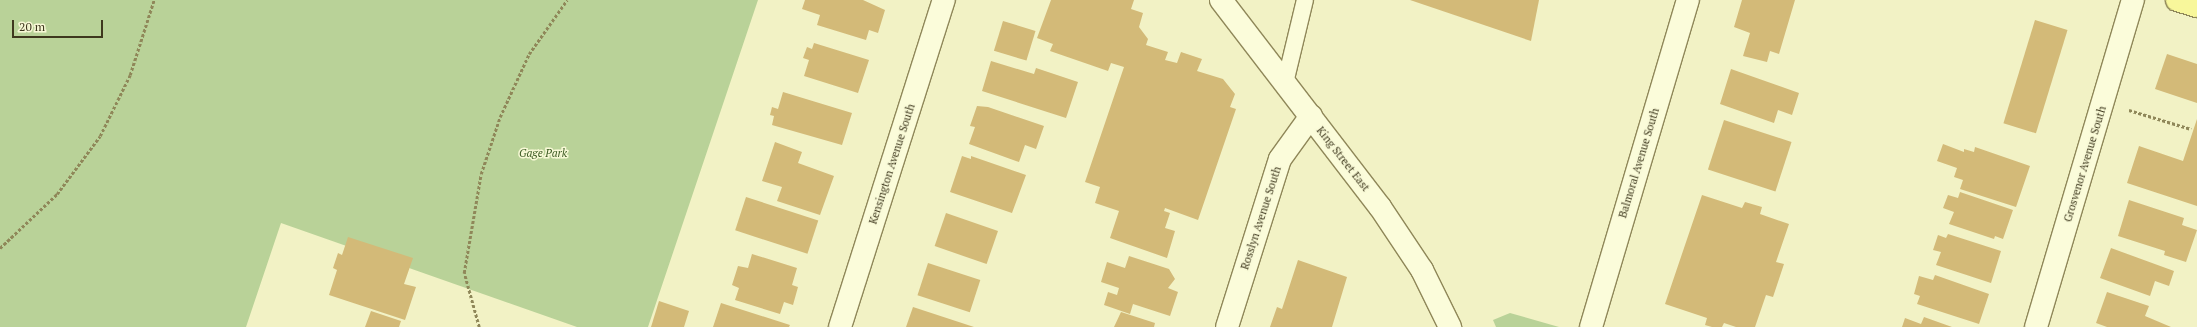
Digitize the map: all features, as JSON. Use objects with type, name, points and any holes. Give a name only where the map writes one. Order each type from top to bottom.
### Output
[{"type":"main road","points":[[2177,0],[2197,6]]},
{"type":"street","name":"Kensington Avenue South","points":[[840,327],[944,0]]},
{"type":"street","name":"King Street East","points":[[1221,0],[1376,201],[1422,270],[1450,327]]},
{"type":"street","name":"Balmoral Avenue South","points":[[1590,327],[1688,0]]},
{"type":"street","name":"Grosvenor Avenue South","points":[[2036,327],[2104,103],[2133,0]]},
{"type":"street","name":"Rosslyn Avenue South","points":[[1226,327],[1280,159],[1310,116]]},
{"type":"lane","points":[[1285,82],[1305,0]]},
{"type":"path","points":[[0,248],[57,194],[100,136],[130,76],[154,0]]},
{"type":"path","points":[[479,327],[464,273],[481,174],[500,117],[529,54],[567,0]]},
{"type":"path","points":[[2104,103],[2191,129]]},
{"type":"green space","name":"Gage Park","points":[[0,0],[758,0],[648,327],[577,327],[281,223],[246,327],[0,327]]},
{"type":"green space","points":[[1510,313],[1559,327],[1496,327],[1493,320]]},
{"type":"building","points":[[805,0],[863,0],[885,10],[878,33],[869,30],[866,40],[817,25],[820,15],[802,9]]},
{"type":"building","points":[[1051,0],[1134,0],[1131,9],[1143,13],[1139,27],[1148,39],[1146,45],[1168,52],[1165,60],[1177,63],[1181,52],[1202,59],[1197,71],[1223,79],[1235,94],[1230,107],[1236,109],[1198,220],[1165,208],[1164,211],[1170,213],[1165,228],[1175,231],[1167,258],[1110,238],[1119,211],[1095,203],[1100,187],[1085,182],[1124,67],[1111,63],[1108,71],[1050,51],[1053,44],[1037,38]]},
{"type":"building","points":[[1410,0],[1539,0],[1531,41]]},
{"type":"building","points":[[1742,0],[1795,0],[1779,54],[1770,51],[1767,62],[1743,56],[1750,33],[1734,27]]},
{"type":"building","points":[[2035,20],[2068,30],[2036,133],[2003,123]]},
{"type":"building","points":[[1003,21],[1036,31],[1026,61],[994,51]]},
{"type":"building","points":[[814,43],[869,60],[858,93],[804,76],[809,60],[803,58],[807,47],[812,49]]},
{"type":"building","points":[[2167,54],[2197,64],[2197,103],[2155,89]]},
{"type":"building","points":[[991,61],[1034,74],[1036,68],[1078,82],[1066,118],[982,91]]},
{"type":"building","points":[[1731,69],[1799,93],[1792,115],[1778,110],[1774,123],[1720,104]]},
{"type":"building","points":[[783,92],[852,113],[842,145],[772,125],[774,116],[770,115],[772,107],[778,109]]},
{"type":"building","points":[[977,106],[988,107],[1044,126],[1036,149],[1025,145],[1019,162],[969,144],[975,127],[970,126]]},
{"type":"building","points":[[2197,119],[2197,206],[2127,183],[2139,146],[2183,161]]},
{"type":"building","points":[[1724,120],[1792,142],[1775,191],[1708,169]]},
{"type":"building","points":[[775,142],[802,152],[798,163],[834,176],[820,215],[777,201],[782,187],[762,181]]},
{"type":"building","points":[[1943,144],[1964,152],[1964,149],[1974,152],[1975,147],[2030,166],[2016,207],[1960,189],[1963,180],[1954,177],[1957,168],[1937,161]]},
{"type":"building","points":[[962,156],[971,159],[971,156],[1026,175],[1012,213],[950,192]]},
{"type":"building","points":[[1960,192],[2013,210],[2003,239],[1995,236],[1994,239],[1949,224],[1954,212],[1943,208],[1948,195],[1958,198]]},
{"type":"building","points":[[1702,195],[1742,208],[1745,202],[1762,207],[1760,214],[1789,224],[1776,262],[1784,264],[1773,297],[1766,295],[1755,327],[1736,327],[1724,323],[1722,327],[1712,327],[1705,325],[1707,318],[1665,304]]},
{"type":"building","points":[[746,197],[818,220],[807,254],[735,230]]},
{"type":"building","points":[[2129,200],[2184,218],[2182,225],[2197,230],[2186,262],[2164,255],[2165,251],[2118,236]]},
{"type":"building","points":[[946,213],[998,231],[987,264],[935,246]]},
{"type":"building","points":[[1948,234],[2001,251],[1991,283],[1936,265],[1941,252],[1933,250],[1938,235],[1946,238]]},
{"type":"building","points":[[348,237],[413,258],[404,284],[416,287],[405,320],[329,295],[337,270],[333,268],[338,253],[342,255]]},
{"type":"building","points":[[2111,248],[2174,271],[2169,286],[2155,281],[2150,296],[2100,278]]},
{"type":"building","points":[[752,254],[797,268],[792,285],[798,287],[793,305],[784,302],[780,314],[735,300],[739,288],[732,285],[738,266],[748,268]]},
{"type":"building","points":[[1129,256],[1169,269],[1175,279],[1168,288],[1178,292],[1170,316],[1133,304],[1130,314],[1104,305],[1108,292],[1117,295],[1119,288],[1101,282],[1107,262],[1125,268]]},
{"type":"building","points":[[1298,260],[1347,277],[1332,327],[1270,327],[1277,307],[1282,309]]},
{"type":"building","points":[[928,263],[980,280],[970,312],[917,295]]},
{"type":"building","points":[[1935,275],[1989,294],[1979,324],[1917,304],[1920,296],[1914,294],[1919,276],[1933,280]]},
{"type":"building","points":[[2107,292],[2149,306],[2145,316],[2171,327],[2107,327],[2096,323]]},
{"type":"building","points":[[659,301],[689,311],[684,327],[651,327]]},
{"type":"building","points":[[721,303],[790,325],[789,327],[713,327]]},
{"type":"building","points":[[913,307],[974,327],[906,327]]},
{"type":"building","points":[[371,311],[401,321],[399,327],[365,327]]},
{"type":"building","points":[[1121,312],[1155,323],[1154,327],[1114,327]]},
{"type":"building","points":[[1924,317],[1952,327],[1902,327],[1905,318],[1921,324]]}]
